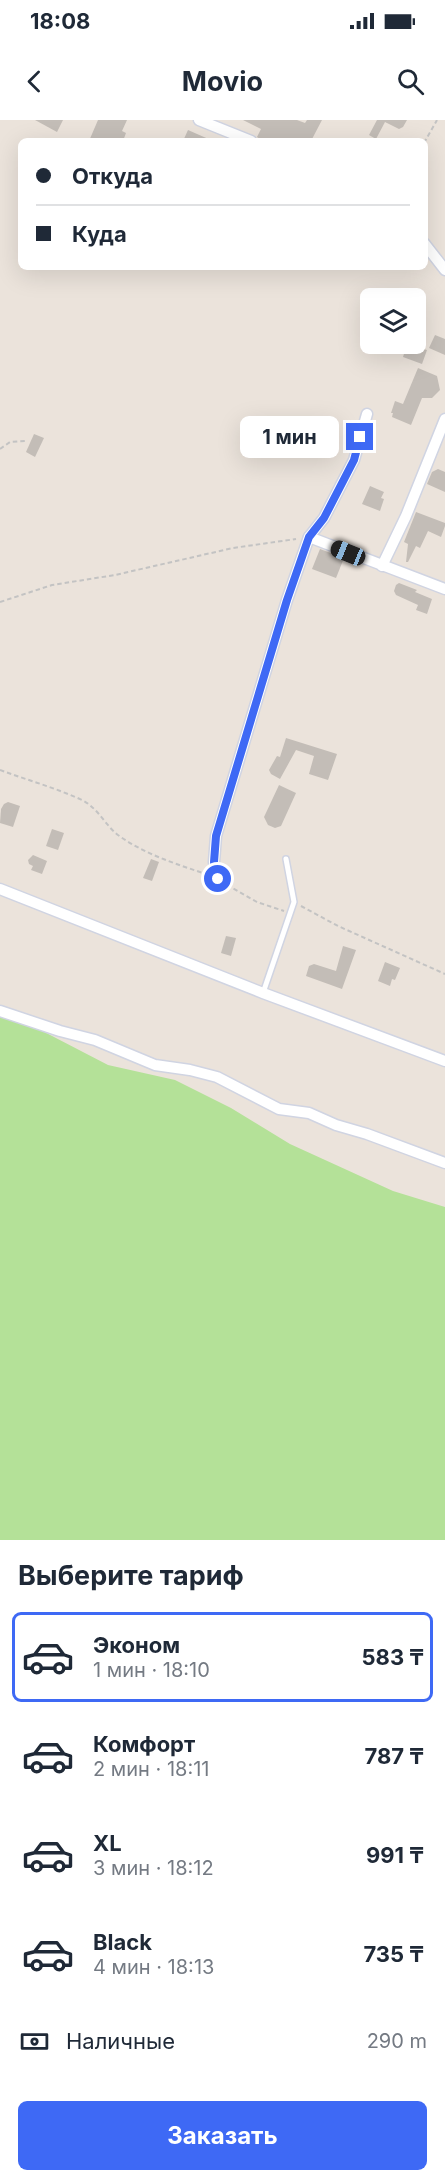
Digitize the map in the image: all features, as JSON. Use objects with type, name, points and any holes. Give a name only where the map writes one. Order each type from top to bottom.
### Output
[{"type":"street","points":[[199,120],[244,138]]},
{"type":"street","points":[[428,248],[445,270]]},
{"type":"street","points":[[218,879],[214,862],[216,836],[287,600],[309,537],[324,518],[354,460],[367,414]]},
{"type":"street","points":[[382,566],[406,516],[445,419]]},
{"type":"street","points":[[309,537],[445,589]]},
{"type":"street","points":[[0,888],[263,993],[445,1061]]},
{"type":"street","points":[[0,1011],[95,1040],[155,1065],[217,1077],[279,1109],[309,1113],[336,1125],[445,1163]]},
{"type":"lane","points":[[263,993],[294,902],[286,859]]},
{"type":"path","points":[[427,138],[437,120]]},
{"type":"path","points":[[0,448],[10,442],[26,441]]},
{"type":"path","points":[[0,602],[52,585],[115,575],[233,548],[309,537]]},
{"type":"path","points":[[0,770],[83,801],[96,810],[117,834],[133,844],[168,861],[218,879],[250,898],[289,913]]},
{"type":"path","points":[[294,902],[338,926],[445,974]]},
{"type":"green space","points":[[0,1009],[108,1065],[175,1080],[231,1108],[290,1144],[393,1191],[445,1207],[445,1540],[0,1540]]},
{"type":"building","points":[[35,120],[63,120],[57,132]]},
{"type":"building","points":[[98,120],[127,120],[122,131],[126,133],[124,138],[90,138]]},
{"type":"building","points":[[243,120],[297,120],[305,123],[307,120],[322,120],[313,138],[258,138],[261,129]]},
{"type":"building","points":[[377,120],[407,120],[399,129],[385,122],[377,138],[369,135]]},
{"type":"building","points":[[188,130],[206,138],[184,138]]},
{"type":"building","points":[[435,335],[445,339],[445,355],[429,348]]},
{"type":"building","points":[[404,354],[426,354],[422,364],[403,357]]},
{"type":"building","points":[[418,368],[437,376],[440,390],[432,398],[422,398],[411,425],[392,417],[393,413],[391,413],[395,401],[403,404]]},
{"type":"building","points":[[34,434],[44,438],[35,457],[26,452]]},
{"type":"building","points":[[438,469],[445,472],[445,492],[427,484],[432,472]]},
{"type":"building","points":[[370,486],[384,492],[380,511],[362,504]]},
{"type":"building","points":[[416,512],[445,523],[445,526],[441,537],[428,531],[420,548],[416,546],[406,562],[408,544],[404,542]]},
{"type":"building","points":[[320,549],[344,558],[336,578],[312,569]]},
{"type":"building","points":[[399,583],[432,599],[427,614],[416,610],[418,605],[396,595],[394,591]]},
{"type":"building","points":[[286,738],[337,754],[328,780],[309,774],[314,756],[296,750],[280,779],[271,774],[269,770],[277,756],[280,757]]},
{"type":"building","points":[[279,785],[296,793],[281,826],[275,828],[268,825],[264,817]]},
{"type":"building","points":[[8,802],[20,806],[13,827],[0,823],[1,809]]},
{"type":"building","points":[[52,829],[64,833],[58,850],[46,846]]},
{"type":"building","points":[[33,855],[47,861],[42,874],[31,870],[33,866],[28,860]]},
{"type":"building","points":[[151,859],[159,862],[152,881],[143,878]]},
{"type":"building","points":[[226,936],[236,938],[231,956],[221,953]]},
{"type":"building","points":[[343,946],[356,950],[342,989],[306,976],[309,966],[314,964],[336,971]]},
{"type":"building","points":[[385,962],[400,968],[390,986],[378,981]]},
{"type":"route","points":[[218,879],[214,862],[216,836],[287,600],[309,537],[324,518],[354,460],[360,437]]}]
